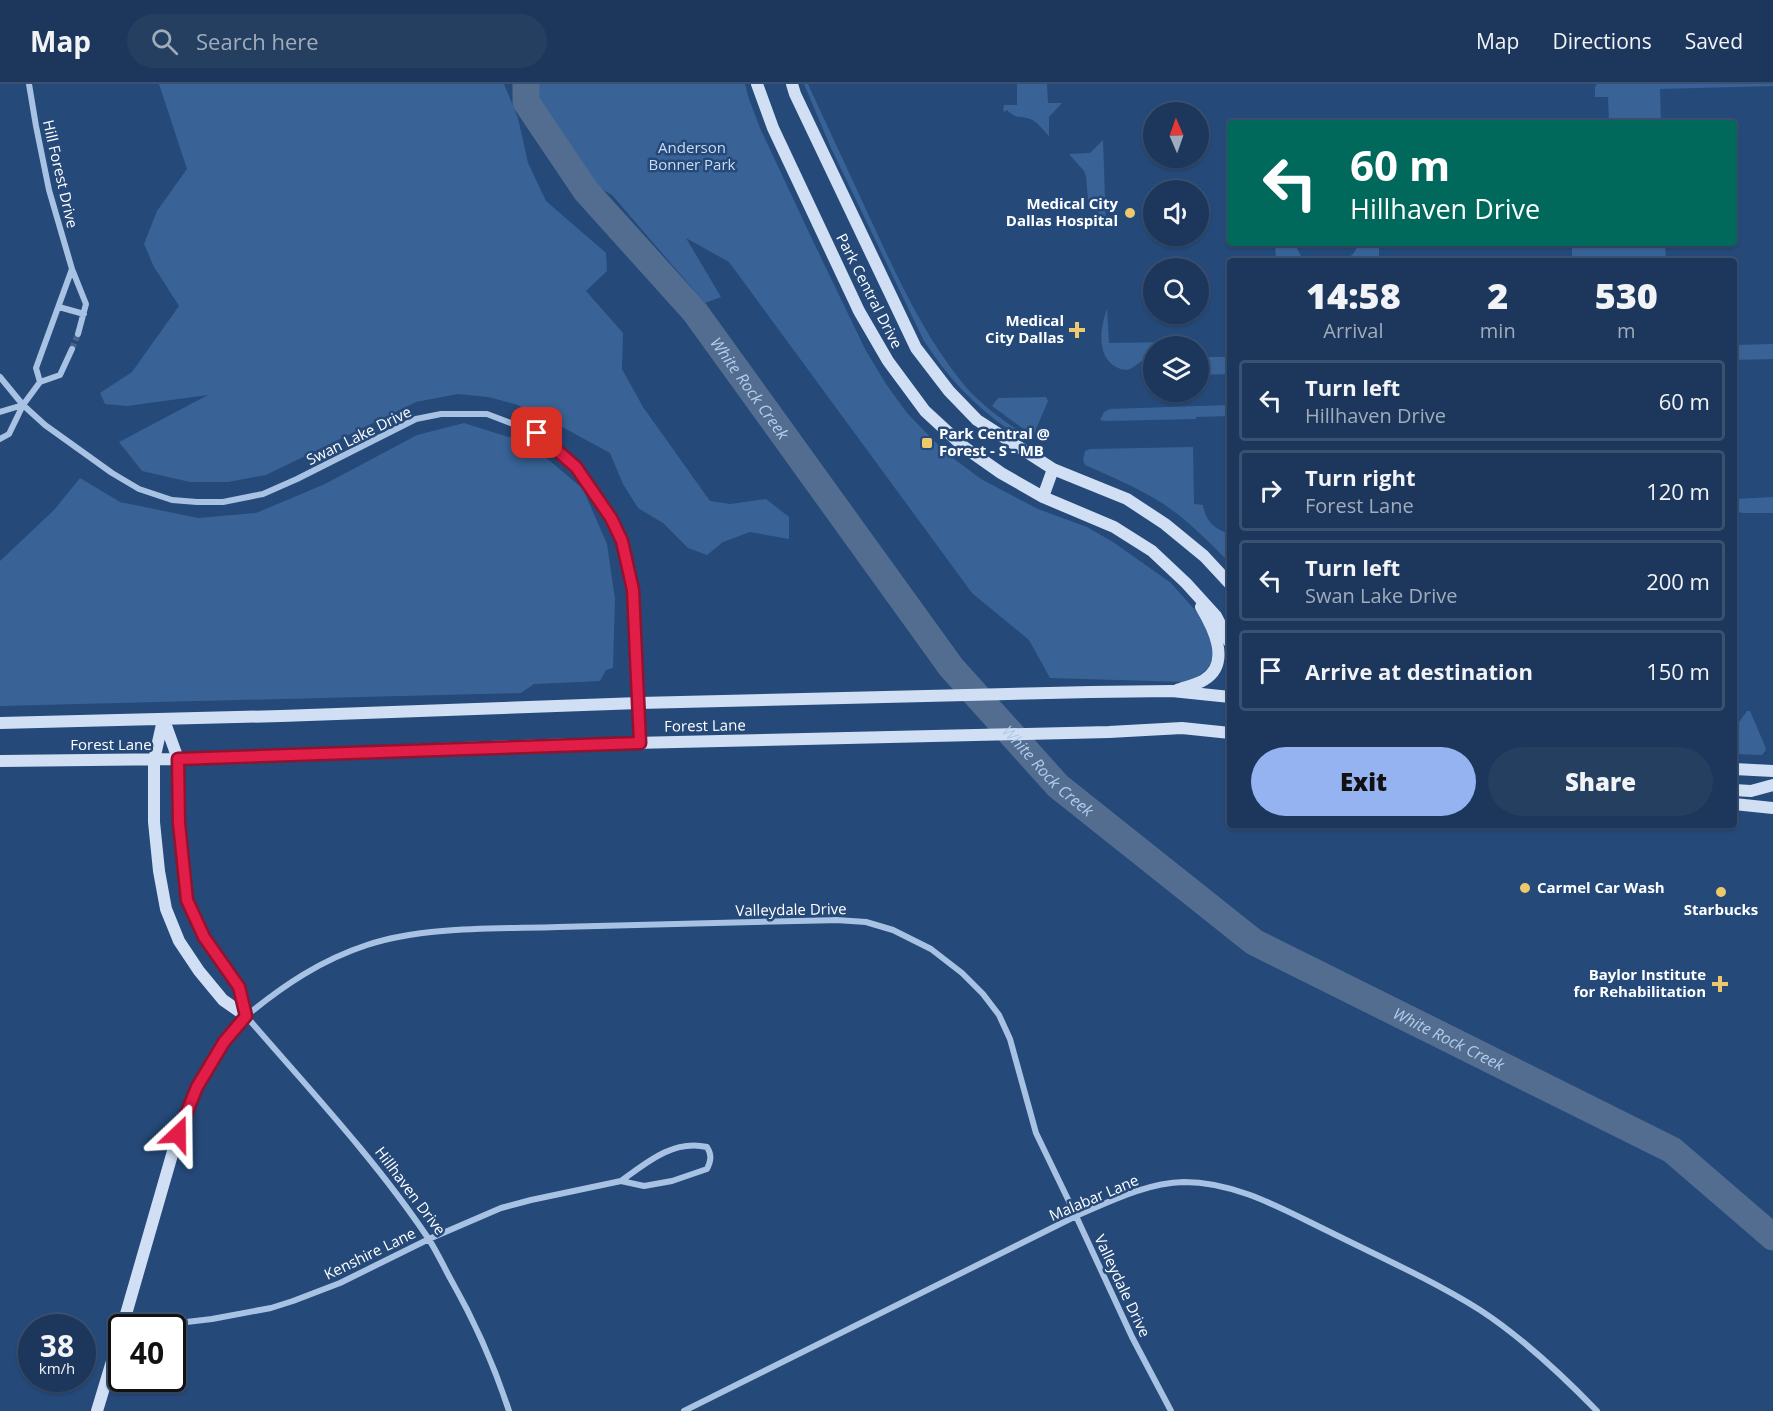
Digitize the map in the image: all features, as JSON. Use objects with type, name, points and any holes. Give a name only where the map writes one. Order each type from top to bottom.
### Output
[{"type":"main road","name":"Park Central Drive","points":[[757,84],[778,139],[859,311],[888,361],[925,411],[964,447],[1000,473],[1042,496],[1114,527],[1152,551],[1216,616],[1227,637]]},
{"type":"main road","name":"Park Central Drive","points":[[792,84],[805,116],[916,348],[949,391],[977,420],[1053,469],[1127,499],[1165,524],[1204,556],[1227,581]]},
{"type":"main road","points":[[1042,496],[1053,469]]},
{"type":"main road","points":[[1172,691],[1204,680],[1214,670],[1218,661],[1218,640],[1186,583]]},
{"type":"main road","name":"Forest Lane","points":[[0,723],[164,720],[639,703],[1091,692],[1172,691],[1227,697]]},
{"type":"main road","name":"Hillhaven Drive","points":[[164,720],[178,759],[179,823],[187,900],[204,937],[239,987],[246,1016]]},
{"type":"main road","name":"Hillhaven Drive","points":[[164,720],[154,760],[154,822],[166,909],[179,941],[199,971],[223,1000],[246,1016]]},
{"type":"main road","name":"Forest Lane","points":[[0,761],[154,760],[640,743],[1109,732],[1182,728],[1227,733]]},
{"type":"main road","points":[[1737,769],[1773,771]]},
{"type":"main road","points":[[1737,790],[1750,791],[1773,785]]},
{"type":"main road","points":[[1737,804],[1773,808]]},
{"type":"main road","points":[[126,1314],[178,1134],[197,1087],[224,1042],[246,1016]]},
{"type":"main road","points":[[97,1411],[108,1374]]},
{"type":"street","name":"Hill Forest Drive","points":[[29,84],[49,190],[72,269],[86,303],[78,334]]},
{"type":"street","points":[[40,382],[36,368],[72,269]]},
{"type":"street","points":[[58,306],[84,314]]},
{"type":"street","points":[[0,439],[9,434],[22,405],[40,382],[60,375],[72,349]]},
{"type":"street","name":"Swan Lake Drive","points":[[0,377],[22,405],[45,425],[112,473],[139,489],[172,500],[224,502],[263,494],[416,419],[441,414],[488,414],[537,433],[576,467],[611,518],[622,541],[633,590],[640,743]]},
{"type":"street","points":[[0,412],[22,405]]},
{"type":"street","name":"Valleydale Drive","points":[[246,1016],[280,988],[331,958],[370,944],[442,931],[836,920],[866,922],[893,930],[931,949],[962,973],[983,994],[999,1015],[1010,1040],[1036,1133],[1132,1337],[1171,1411]]},
{"type":"street","name":"Hillhaven Drive","points":[[246,1016],[359,1148],[429,1239],[466,1307],[490,1359],[509,1411]]},
{"type":"street","name":"Kenshire Lane","points":[[186,1322],[212,1320],[271,1308],[340,1283],[429,1239],[501,1208],[621,1181],[654,1157],[681,1146],[696,1144],[708,1147],[710,1152],[711,1162],[707,1169],[681,1178],[644,1186],[621,1181]]},
{"type":"street","name":"Malabar Lane","points":[[684,1411],[1076,1216],[1124,1195],[1155,1186],[1185,1182],[1225,1187],[1258,1197],[1436,1285],[1480,1310],[1513,1334],[1553,1368],[1597,1411]]},
{"type":"green space","points":[[159,84],[504,84],[518,118],[528,163],[546,201],[606,253],[607,271],[586,291],[623,333],[622,369],[643,407],[710,501],[730,504],[766,499],[789,517],[789,539],[750,532],[723,542],[707,555],[688,548],[663,523],[638,508],[623,484],[610,453],[544,417],[515,404],[488,397],[458,394],[416,402],[266,475],[228,482],[190,482],[142,471],[119,442],[208,395],[127,406],[105,404],[100,393],[132,372],[179,306],[154,267],[144,244],[157,211],[187,169]]},
{"type":"green space","name":"Anderson Bonner Park","points":[[530,84],[745,84],[760,128],[865,349],[907,413],[945,452],[981,479],[1038,509],[1087,527],[1113,542],[1171,583],[1202,618],[1214,641],[1213,660],[1206,670],[1186,682],[1050,678],[1029,640],[972,593],[729,262],[686,238],[721,297],[705,303],[612,195],[588,181],[530,100]]},
{"type":"green space","points":[[804,84],[808,84],[879,238],[936,346],[972,394],[1032,440],[1013,433],[972,400],[951,378],[924,341],[831,148]]},
{"type":"green space","points":[[1017,84],[1047,84],[1048,103],[1062,103],[1049,117],[1049,136],[1033,120],[1003,110],[1004,105],[1017,105]]},
{"type":"green space","points":[[1597,84],[1773,84],[1773,86],[1660,89],[1661,120],[1609,120],[1608,97],[1595,97]]},
{"type":"green space","points":[[1103,140],[1106,226],[1088,200],[1084,171],[1069,154],[1090,153]]},
{"type":"green space","points":[[1275,246],[1296,246],[1303,258],[1276,258]]},
{"type":"green space","points":[[1358,246],[1379,246],[1379,258],[1348,258]]},
{"type":"green space","points":[[1572,246],[1665,246],[1666,258],[1572,258]]},
{"type":"green space","points":[[1107,309],[1109,343],[1143,342],[1143,360],[1130,369],[1124,370],[1109,362],[1102,348],[1103,324]]},
{"type":"green space","points":[[1773,344],[1773,359],[1737,360],[1737,345]]},
{"type":"green space","points":[[1209,357],[1227,357],[1227,374],[1209,375]]},
{"type":"green space","points":[[1046,397],[1048,401],[1033,436],[992,406],[998,398]]},
{"type":"green space","points":[[1227,405],[1227,416],[1196,417],[1196,419],[1100,420],[1104,412],[1110,409]]},
{"type":"green space","points":[[464,423],[512,438],[549,460],[583,489],[607,544],[615,599],[613,668],[606,670],[600,681],[534,684],[521,693],[0,706],[0,561],[54,510],[80,478],[120,502],[198,518],[256,513],[325,484],[417,435]]},
{"type":"green space","points":[[1193,447],[1194,504],[1203,505],[1212,524],[1227,532],[1227,559],[1166,506],[1131,486],[1085,465],[1083,460],[1085,451],[1090,449]]},
{"type":"green space","points":[[1773,497],[1773,513],[1737,512],[1737,499]]},
{"type":"green space","points":[[1747,711],[1750,711],[1765,746],[1766,750],[1762,755],[1737,754],[1737,725]]},
{"type":"waterway","name":"White Rock Creek","points":[[526,84],[526,102],[586,191],[695,312],[951,667],[1058,786],[1254,942],[1672,1150],[1773,1237]]},
{"type":"tunnel","points":[[72,349],[78,334]]},
{"type":"place","name":"Medical City Dallas Hospital","points":[[1130,213]]},
{"type":"place","name":"Medical City Dallas","points":[[1077,330]]},
{"type":"place","name":"Park Central @ Forest - S - MB","points":[[927,443]]},
{"type":"place","name":"Carmel Car Wash","points":[[1525,888]]},
{"type":"place","name":"Starbucks","points":[[1721,892]]},
{"type":"place","name":"Baylor Institute for Rehabilitation","points":[[1720,984]]},
{"type":"route","points":[[178,1134],[197,1087],[224,1042],[246,1016],[239,987],[204,937],[187,900],[179,823],[178,759],[640,743],[633,590],[622,541],[611,518],[576,467],[537,433]]}]
